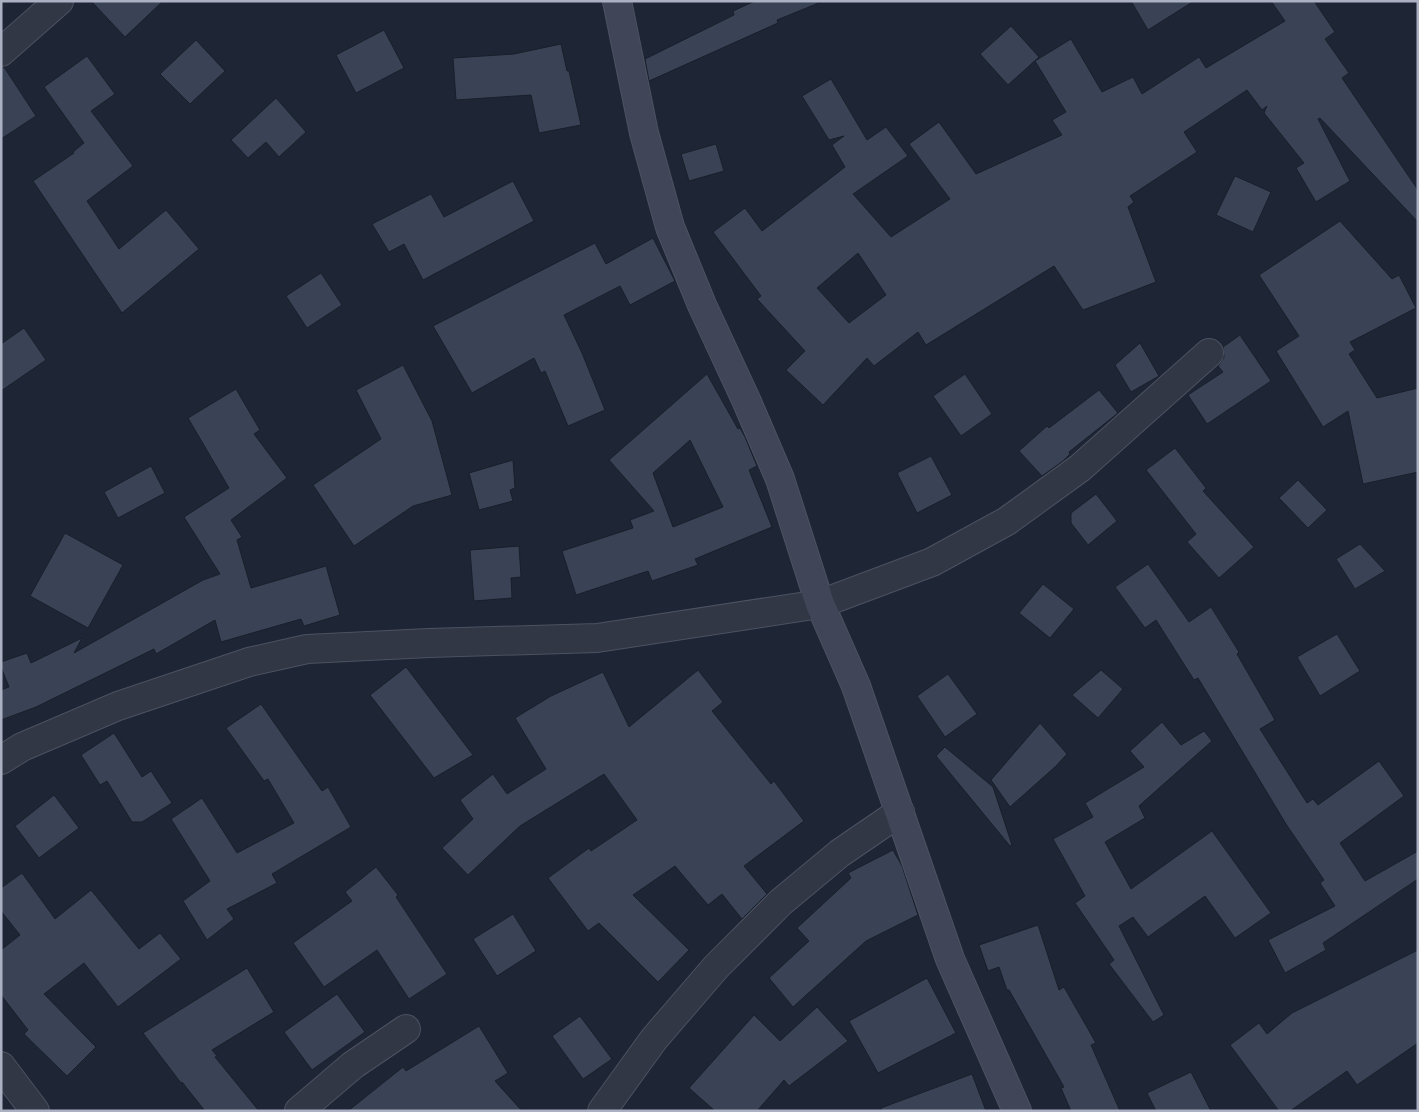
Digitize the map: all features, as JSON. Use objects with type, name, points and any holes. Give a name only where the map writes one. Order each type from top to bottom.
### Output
[{"type":"street","points":[[1,52],[59,1]]},
{"type":"street","points":[[617,1],[644,133],[670,227],[702,305],[780,479],[820,604],[856,686],[950,959],[1017,1111]]},
{"type":"street","points":[[1,760],[22,747],[118,706],[249,662],[307,649],[597,638],[820,604],[932,562],[1007,521],[1080,468],[1209,353]]},
{"type":"street","points":[[602,1111],[654,1039],[716,967],[781,902],[840,852],[900,812]]},
{"type":"street","points":[[298,1111],[353,1065],[406,1029]]},
{"type":"street","points":[[1,1066],[35,1111]]},
{"type":"building","points":[[91,1],[163,1],[125,37]]},
{"type":"building","points":[[755,1],[821,2],[777,20],[778,23],[649,81],[645,59],[734,15],[733,11]]},
{"type":"building","points":[[1131,1],[1194,1],[1148,30]]},
{"type":"building","points":[[1271,1],[1314,1],[1335,32],[1325,39],[1349,73],[1342,78],[1418,190],[1418,222],[1320,118],[1318,119],[1350,181],[1316,202],[1296,168],[1304,163],[1264,113],[1267,106],[1262,110],[1247,90],[1184,132],[1197,152],[1130,196],[1134,202],[1128,207],[1156,282],[1083,310],[1054,266],[926,345],[918,332],[874,366],[867,358],[823,405],[786,370],[805,351],[757,299],[761,296],[713,232],[745,208],[762,231],[845,167],[832,145],[844,136],[829,140],[802,96],[831,79],[867,140],[886,127],[908,156],[853,194],[891,237],[950,199],[909,144],[939,122],[976,174],[1062,135],[1052,120],[1066,112],[1035,61],[1071,39],[1102,92],[1133,77],[1142,94],[1199,57],[1206,68],[1285,21]],"holes":[[[858,253],[886,295],[849,323],[817,288]]]},
{"type":"building","points":[[1011,26],[1039,57],[1008,85],[980,54]]},
{"type":"building","points":[[384,30],[404,68],[356,93],[336,55]]},
{"type":"building","points":[[196,40],[225,71],[190,104],[160,74]]},
{"type":"building","points":[[561,44],[581,125],[539,133],[531,95],[456,100],[453,58],[514,54]]},
{"type":"building","points":[[87,56],[115,94],[91,111],[133,166],[87,201],[119,249],[166,210],[199,249],[122,313],[33,181],[74,153],[84,143],[44,87]]},
{"type":"building","points":[[1,67],[4,67],[36,116],[1,139]]},
{"type":"building","points":[[276,98],[306,132],[279,157],[266,142],[248,158],[231,140]]},
{"type":"building","points":[[716,144],[724,171],[689,181],[681,154]]},
{"type":"building","points":[[1235,176],[1271,192],[1253,232],[1216,215]]},
{"type":"building","points":[[513,181],[534,221],[423,280],[404,244],[389,252],[372,224],[431,194],[444,217]]},
{"type":"building","points":[[1340,221],[1392,279],[1399,275],[1416,308],[1350,342],[1355,350],[1349,354],[1377,398],[1418,388],[1418,472],[1363,484],[1348,411],[1323,427],[1276,351],[1299,336],[1259,275]]},
{"type":"building","points":[[653,238],[675,281],[630,305],[620,286],[564,315],[605,410],[568,426],[545,371],[541,373],[534,358],[472,393],[433,326],[595,243],[606,264]]},
{"type":"building","points":[[321,273],[342,305],[307,328],[286,296]]},
{"type":"building","points":[[24,328],[46,360],[1,391],[1,344]]},
{"type":"building","points":[[1240,335],[1271,381],[1207,424],[1188,395],[1223,372],[1218,366],[1224,357],[1223,347]]},
{"type":"building","points":[[1140,343],[1159,376],[1131,392],[1115,365]]},
{"type":"building","points":[[403,365],[432,421],[452,495],[413,506],[354,546],[313,485],[381,439],[356,390]]},
{"type":"building","points":[[707,374],[738,429],[740,428],[745,437],[757,466],[749,470],[772,527],[695,559],[698,565],[652,581],[648,571],[576,595],[562,551],[633,528],[630,520],[654,511],[609,460]],"holes":[[[690,440],[723,507],[673,527],[653,473]]]},
{"type":"building","points":[[965,374],[992,414],[961,436],[933,396]]},
{"type":"building","points":[[236,389],[260,430],[254,434],[287,478],[231,520],[242,537],[237,540],[251,588],[326,566],[340,615],[304,626],[301,619],[221,642],[215,620],[156,654],[154,649],[36,707],[1,720],[1,690],[9,687],[1,667],[1,662],[27,653],[31,663],[82,638],[74,653],[203,580],[220,574],[184,517],[229,488],[188,418]]},
{"type":"building","points":[[1099,390],[1118,413],[1069,452],[1070,454],[1063,461],[1042,476],[1019,451],[1047,426],[1049,428]]},
{"type":"building","points":[[1175,448],[1206,488],[1203,491],[1254,547],[1219,578],[1187,542],[1196,534],[1146,470]]},
{"type":"building","points":[[931,456],[952,495],[917,513],[897,473]]},
{"type":"building","points":[[513,460],[515,488],[510,490],[513,501],[479,510],[469,473]]},
{"type":"building","points":[[151,466],[165,493],[118,518],[104,492]]},
{"type":"building","points":[[1298,480],[1327,510],[1308,528],[1279,498]]},
{"type":"building","points":[[1096,494],[1117,521],[1088,545],[1071,523],[1071,513]]},
{"type":"building","points":[[65,533],[123,565],[88,628],[30,596]]},
{"type":"building","points":[[1360,544],[1385,571],[1355,589],[1336,559]]},
{"type":"building","points":[[519,546],[521,577],[511,578],[512,598],[474,601],[470,550]]},
{"type":"building","points":[[1148,564],[1189,622],[1211,607],[1239,652],[1237,654],[1275,720],[1260,729],[1307,803],[1313,799],[1318,805],[1379,761],[1404,796],[1340,843],[1365,881],[1418,851],[1418,879],[1323,943],[1326,950],[1285,973],[1268,940],[1335,906],[1320,883],[1324,880],[1286,824],[1198,678],[1194,680],[1156,620],[1145,628],[1115,587]]},
{"type":"building","points":[[1043,584],[1074,609],[1050,638],[1019,613]]},
{"type":"building","points":[[1337,634],[1360,671],[1320,696],[1297,657]]},
{"type":"building","points":[[406,667],[473,755],[434,778],[370,695]]},
{"type":"building","points":[[698,670],[723,702],[712,711],[771,784],[774,781],[804,821],[744,866],[767,894],[742,919],[722,894],[708,905],[675,866],[633,895],[689,950],[658,982],[599,923],[588,931],[548,878],[589,848],[591,851],[637,820],[604,774],[520,826],[468,875],[442,848],[473,819],[460,800],[493,774],[507,794],[546,769],[515,718],[551,696],[603,672],[629,727]]},
{"type":"building","points":[[1101,670],[1123,689],[1098,718],[1072,695]]},
{"type":"building","points":[[948,674],[977,714],[945,737],[917,696]]},
{"type":"building","points":[[261,704],[322,791],[328,787],[351,827],[272,874],[277,883],[227,909],[234,919],[207,940],[183,901],[210,881],[171,819],[202,798],[237,853],[294,823],[268,779],[264,781],[226,728]]},
{"type":"building","points":[[1162,722],[1181,745],[1204,731],[1212,741],[1139,806],[1145,818],[1105,842],[1131,889],[1212,831],[1271,913],[1235,938],[1205,896],[1148,937],[1133,917],[1119,926],[1164,1015],[1153,1022],[1109,964],[1114,960],[1075,903],[1085,896],[1053,839],[1093,817],[1085,803],[1144,767],[1130,751]]},
{"type":"building","points":[[1040,723],[1067,754],[1010,807],[991,780]]},
{"type":"building","points":[[114,733],[142,777],[151,771],[172,803],[142,822],[132,822],[107,781],[100,785],[81,755]]},
{"type":"building","points":[[945,747],[993,787],[1012,845],[1010,846],[936,756]]},
{"type":"building","points":[[54,795],[79,828],[39,858],[15,826]]},
{"type":"building","points":[[893,850],[902,866],[918,915],[866,941],[793,1007],[769,978],[809,941],[797,928],[851,878],[848,873]]},
{"type":"building","points":[[376,867],[398,895],[396,897],[447,974],[409,999],[377,950],[324,987],[293,943],[352,901],[345,892]]},
{"type":"building","points":[[22,873],[55,919],[91,890],[139,949],[160,933],[181,959],[118,1007],[84,963],[44,994],[96,1047],[67,1076],[24,1034],[28,1030],[1,995],[1,950],[20,935],[1,911],[1,888]]},
{"type":"building","points":[[513,914],[536,951],[497,976],[473,939]]},
{"type":"building","points":[[1038,925],[1059,990],[1064,987],[1096,1043],[1091,1045],[1120,1111],[1071,1111],[1061,1088],[1064,1087],[1009,990],[1007,990],[999,967],[988,971],[979,945]]},
{"type":"building","points":[[1418,950],[1418,1043],[1357,1085],[1347,1071],[1290,1111],[1279,1111],[1230,1045],[1259,1023],[1267,1034],[1292,1013]]},
{"type":"building","points":[[247,968],[274,1012],[212,1050],[217,1056],[215,1057],[259,1111],[205,1111],[143,1033]]},
{"type":"building","points":[[927,978],[956,1033],[878,1073],[849,1021]]},
{"type":"building","points":[[337,994],[365,1032],[312,1070],[284,1032]]},
{"type":"building","points":[[817,1007],[848,1041],[789,1086],[784,1080],[757,1111],[715,1111],[689,1088],[754,1015],[780,1041]]},
{"type":"building","points":[[580,1016],[612,1059],[583,1079],[552,1036]]},
{"type":"building","points":[[479,1026],[508,1073],[495,1081],[522,1111],[348,1111],[403,1067],[406,1071]]},
{"type":"building","points":[[1191,1072],[1211,1111],[1156,1111],[1147,1093]]},
{"type":"building","points":[[972,1074],[986,1111],[882,1111],[881,1108]]}]
